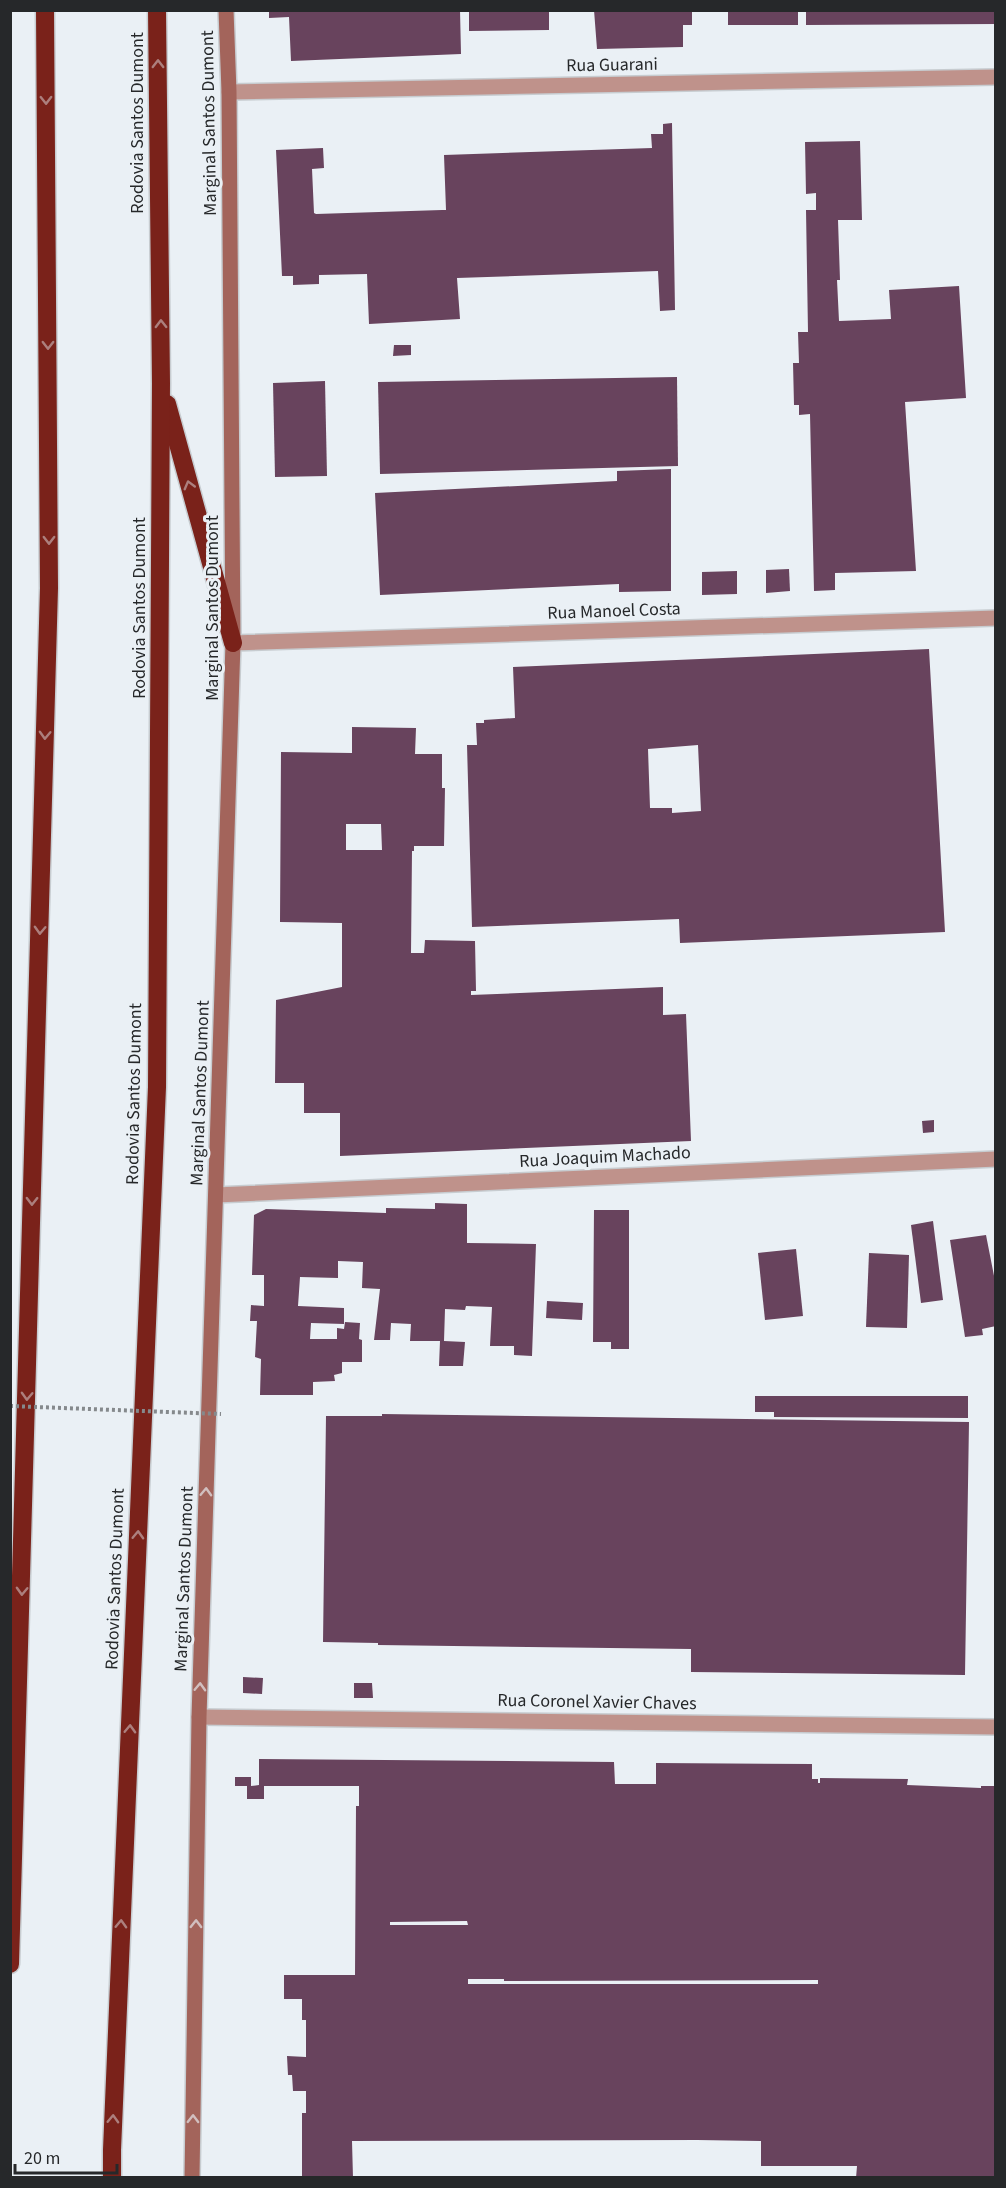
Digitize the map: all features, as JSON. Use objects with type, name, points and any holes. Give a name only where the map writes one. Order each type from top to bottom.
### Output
[{"type":"highway","points":[[40,10],[46,41]]},
{"type":"highway","points":[[10,1964],[49,588],[45,10]]},
{"type":"highway","name":"Rodovia Santos Dumont","points":[[112,2178],[157,1087],[161,383],[157,10]]},
{"type":"highway","points":[[161,383],[233,643]]},
{"type":"highway","points":[[10,1866],[15,1844]]},
{"type":"main road","name":"Marginal Santos Dumont","points":[[192,2178],[199,1717],[233,643],[229,92],[226,10]]},
{"type":"street","name":"Rua Guarani","points":[[229,92],[996,77]]},
{"type":"street","name":"Rua Manoel Costa","points":[[233,643],[996,618]]},
{"type":"street","name":"Rua Joaquim Machado","points":[[216,1195],[996,1159]]},
{"type":"street","name":"Rua Coronel Xavier Chaves","points":[[199,1717],[996,1727]]},
{"type":"path","points":[[10,1406],[221,1414]]},
{"type":"building","points":[[269,10],[460,10],[461,54],[291,61],[289,17],[269,18]]},
{"type":"building","points":[[469,10],[549,10],[549,30],[469,31]]},
{"type":"building","points":[[594,10],[692,10],[692,25],[683,25],[683,47],[597,49]]},
{"type":"building","points":[[728,10],[798,10],[798,25],[728,25]]},
{"type":"building","points":[[806,10],[996,10],[996,24],[806,25]]},
{"type":"building","points":[[672,123],[675,310],[660,311],[658,271],[457,278],[460,319],[369,324],[367,274],[319,275],[319,284],[293,285],[293,276],[282,276],[276,150],[323,148],[324,168],[312,169],[314,213],[316,214],[446,210],[444,155],[652,148],[651,134],[663,134],[663,124]]},
{"type":"building","points":[[860,141],[862,220],[838,220],[839,321],[891,319],[889,290],[959,286],[966,398],[905,402],[916,571],[835,573],[835,590],[814,591],[810,414],[799,415],[799,405],[794,405],[793,363],[799,363],[798,332],[808,332],[806,210],[816,210],[816,193],[806,194],[805,142]]},
{"type":"building","points":[[394,345],[411,345],[411,355],[393,356]]},
{"type":"building","points":[[677,377],[678,466],[380,474],[378,382]]},
{"type":"building","points":[[325,381],[327,476],[275,477],[273,383]]},
{"type":"building","points":[[671,469],[671,591],[619,592],[619,584],[380,595],[375,493],[617,481],[617,471]]},
{"type":"building","points":[[789,569],[790,591],[766,593],[766,570]]},
{"type":"building","points":[[737,571],[737,594],[702,595],[702,572]]},
{"type":"building","points":[[929,649],[945,932],[680,943],[679,919],[472,927],[467,745],[477,745],[476,723],[484,723],[484,720],[515,718],[513,667]],"holes":[[[698,745],[701,811],[672,813],[672,808],[650,808],[648,749]]]},
{"type":"building","points":[[352,727],[416,728],[415,754],[442,754],[442,788],[445,788],[444,846],[414,846],[414,851],[412,851],[411,953],[424,953],[425,940],[475,941],[476,991],[471,991],[471,995],[663,987],[663,1015],[686,1014],[691,1141],[340,1156],[340,1113],[304,1113],[304,1083],[275,1083],[276,1000],[342,987],[342,923],[280,922],[281,752],[352,753]],"holes":[[[346,824],[381,824],[382,850],[346,850]]]},
{"type":"building","points":[[934,1120],[934,1132],[923,1133],[922,1121]]},
{"type":"building","points":[[435,1203],[467,1204],[467,1243],[536,1244],[532,1356],[514,1355],[514,1346],[490,1346],[492,1307],[466,1306],[465,1310],[445,1309],[444,1341],[465,1342],[463,1366],[439,1366],[440,1341],[410,1341],[411,1324],[391,1323],[390,1340],[374,1340],[380,1289],[362,1288],[363,1262],[338,1261],[338,1278],[300,1277],[298,1306],[344,1308],[344,1324],[311,1323],[310,1339],[337,1339],[337,1328],[344,1329],[345,1322],[360,1323],[359,1339],[362,1340],[362,1362],[342,1362],[342,1373],[334,1375],[335,1381],[313,1382],[313,1395],[260,1395],[261,1359],[255,1357],[257,1321],[250,1321],[251,1305],[264,1306],[264,1275],[252,1275],[254,1215],[266,1209],[386,1213],[386,1208],[435,1209]]},
{"type":"building","points":[[594,1210],[629,1210],[629,1349],[611,1349],[611,1342],[593,1342]]},
{"type":"building","points":[[933,1221],[943,1300],[921,1303],[911,1225]]},
{"type":"building","points":[[986,1235],[996,1286],[996,1326],[982,1329],[983,1335],[965,1337],[950,1240]]},
{"type":"building","points":[[796,1249],[803,1316],[765,1320],[758,1253]]},
{"type":"building","points":[[869,1253],[909,1255],[907,1328],[866,1327]]},
{"type":"building","points":[[547,1301],[583,1303],[582,1320],[546,1318]]},
{"type":"building","points":[[755,1396],[968,1396],[968,1418],[774,1417],[774,1412],[755,1412]]},
{"type":"building","points":[[382,1414],[969,1422],[965,1675],[691,1672],[691,1649],[378,1645],[378,1643],[323,1642],[326,1416],[382,1416]]},
{"type":"building","points":[[243,1677],[263,1678],[262,1694],[243,1693]]},
{"type":"building","points":[[354,1683],[372,1683],[373,1698],[354,1698]]},
{"type":"building","points":[[259,1759],[614,1762],[615,1784],[656,1784],[656,1763],[812,1764],[812,1779],[818,1779],[818,1783],[820,1783],[820,1778],[908,1779],[907,1785],[981,1788],[981,1786],[995,1786],[996,2178],[856,2178],[857,2166],[761,2166],[761,2141],[697,2140],[352,2141],[353,2178],[302,2178],[302,2113],[306,2113],[306,2091],[293,2091],[292,2075],[288,2075],[287,2056],[306,2057],[306,2020],[302,2020],[302,1999],[284,1999],[284,1975],[355,1975],[356,1806],[359,1806],[359,1786],[264,1786],[264,1799],[247,1799],[247,1786],[235,1786],[235,1777],[251,1777],[251,1786],[259,1785]],"holes":[[[467,1921],[468,1925],[390,1925],[390,1922]],[[468,1979],[504,1979],[504,1981],[818,1980],[818,1984],[468,1984]]]}]
